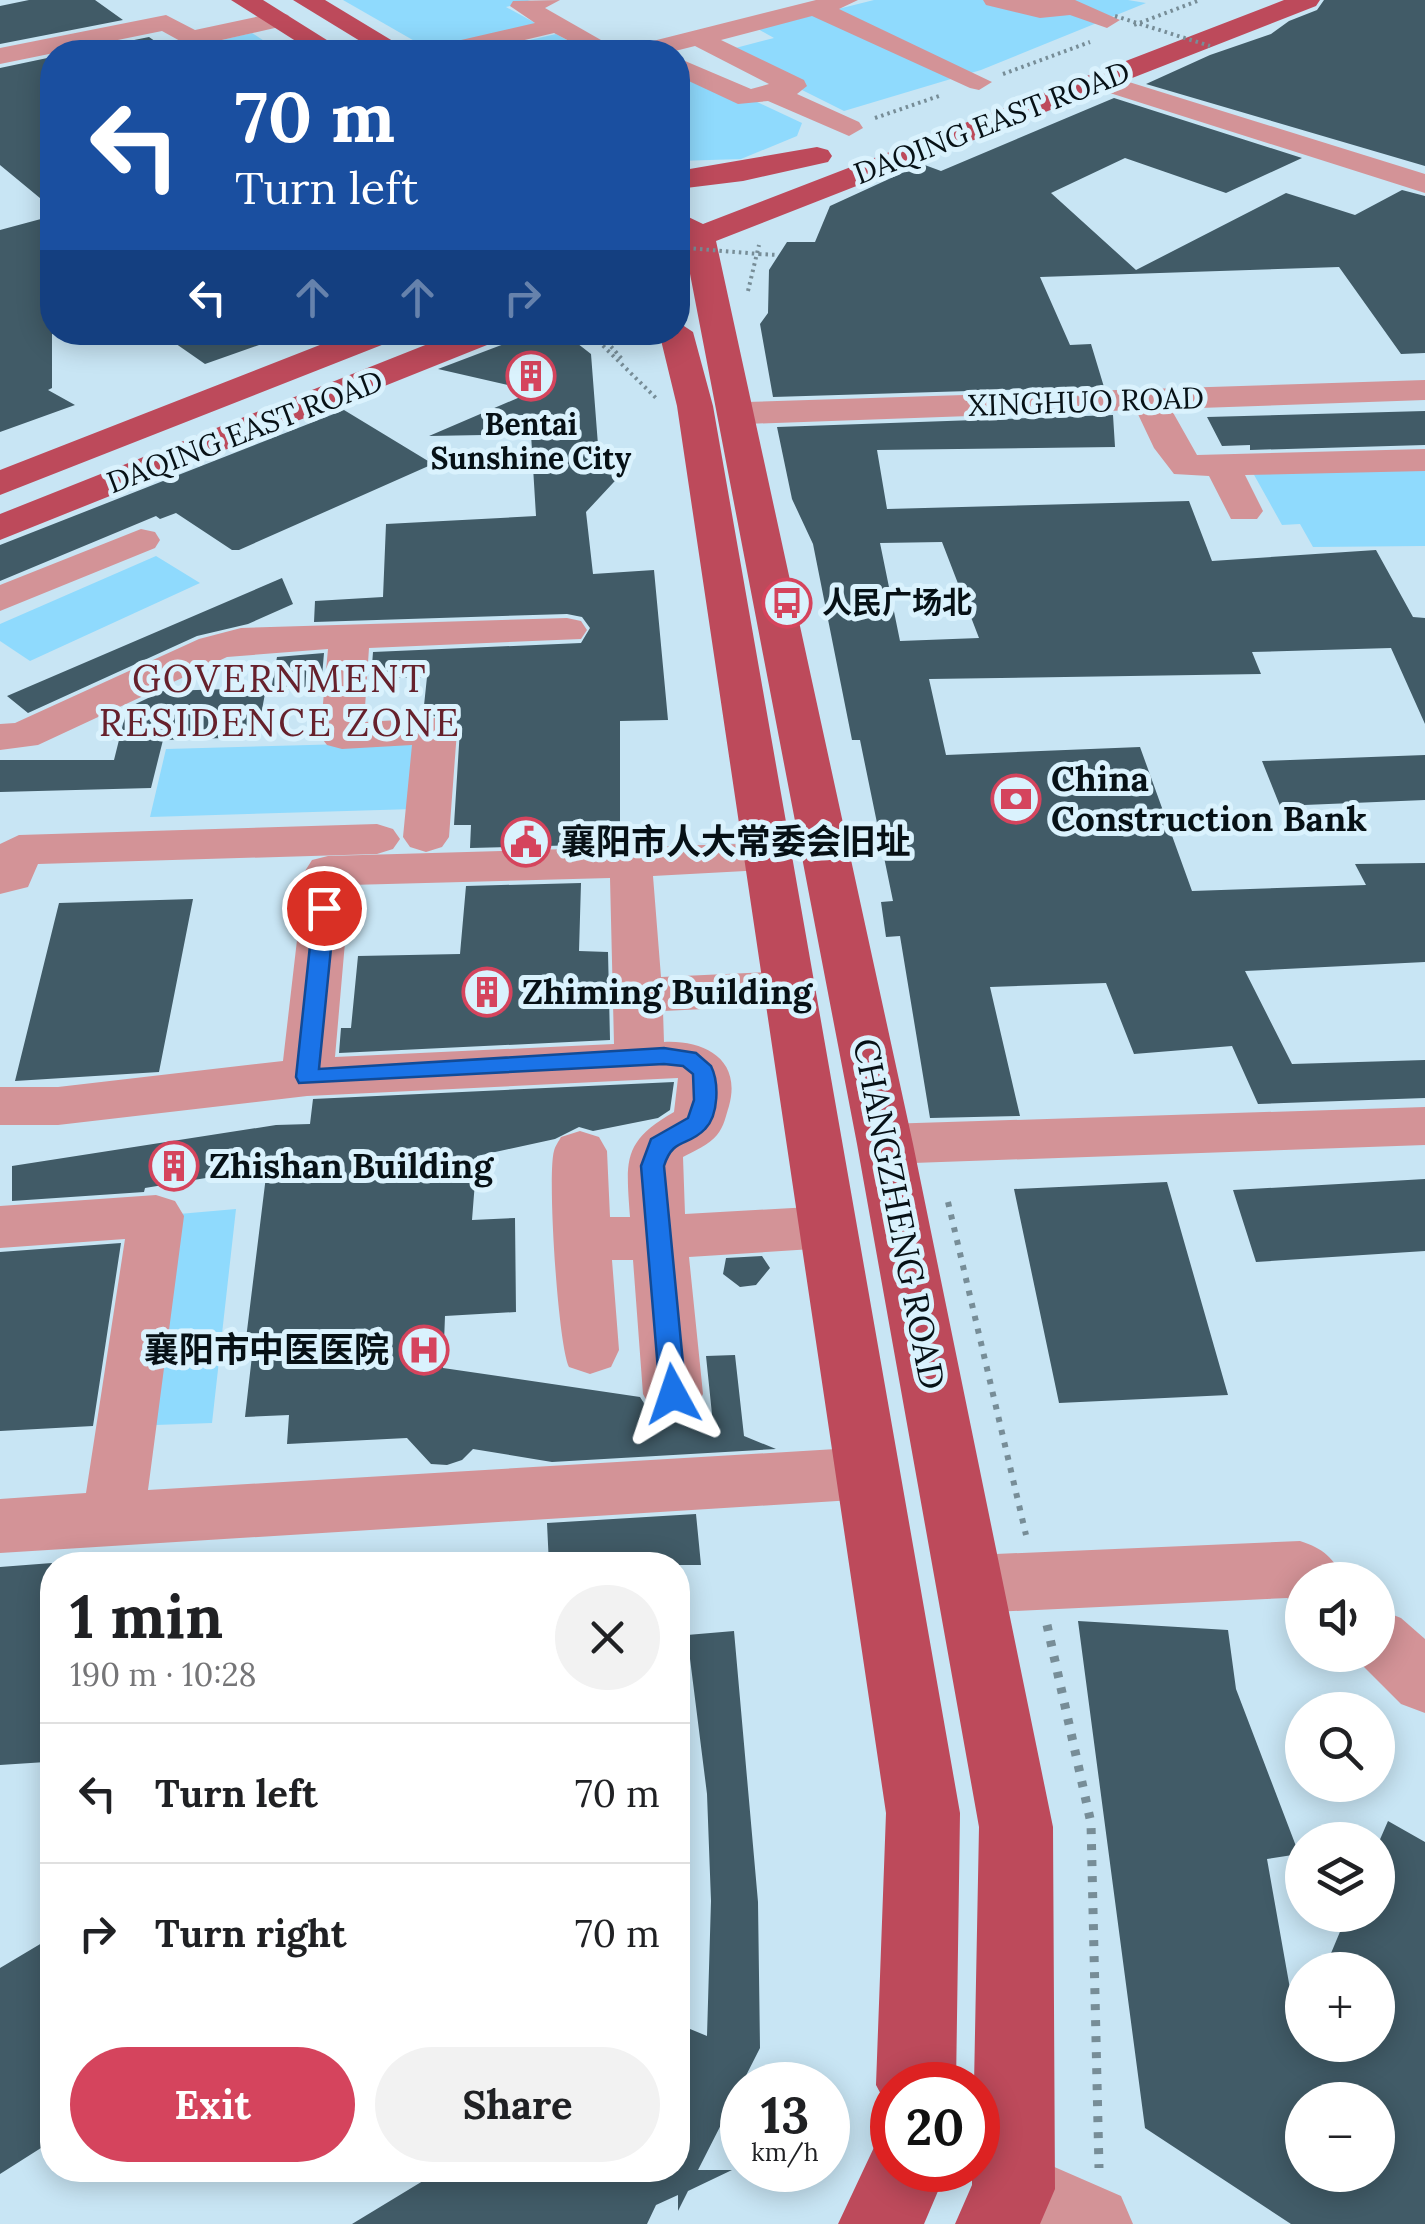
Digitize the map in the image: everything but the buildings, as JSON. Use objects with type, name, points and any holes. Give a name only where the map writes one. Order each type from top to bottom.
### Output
[{"type":"main road","points":[[244,0],[276,7],[348,40]]},
{"type":"main road","points":[[306,0],[376,40]]},
{"type":"main road","name":"DAQING EAST ROAD","points":[[1109,28],[1232,0]]},
{"type":"main road","name":"DAQING EAST ROAD","points":[[708,231],[825,171],[1100,81],[1306,0]]},
{"type":"main road","points":[[276,7],[317,40]]},
{"type":"main road","points":[[276,7],[330,40]]},
{"type":"main road","name":"DAQING EAST ROAD","points":[[970,92],[1016,81]]},
{"type":"main road","name":"DAQING EAST ROAD","points":[[825,171],[860,132]]},
{"type":"main road","points":[[708,231],[747,248],[825,171]]},
{"type":"main road","points":[[721,409],[734,318],[708,231],[744,172],[825,171]]},
{"type":"main road","name":"CHANGZHENG ROAD","points":[[708,231],[747,479],[886,1144],[973,1584],[1016,1826],[1005,2206]]},
{"type":"main road","name":"DAQING EAST ROAD","points":[[0,483],[352,345]]},
{"type":"main road","name":"DAQING EAST ROAD","points":[[0,528],[458,345]]},
{"type":"main road","name":"CHANGZHENG ROAD","points":[[684,345],[721,409],[766,842],[923,1813],[917,2062]]},
{"type":"main road","points":[[632,346],[679,389],[721,409],[754,455],[747,479]]},
{"type":"main road","points":[[880,2224],[895,2192]]},
{"type":"street","points":[[690,40],[846,0]]},
{"type":"street","points":[[995,0],[1040,10],[1073,7],[1109,28]]},
{"type":"street","points":[[78,40],[166,22],[191,39],[276,7]]},
{"type":"street","points":[[815,8],[970,92]]},
{"type":"street","points":[[476,40],[552,12],[587,40]]},
{"type":"street","points":[[1013,21],[1046,34]]},
{"type":"street","points":[[690,71],[748,98],[794,86],[698,38]]},
{"type":"street","points":[[0,56],[40,48]]},
{"type":"street","points":[[1100,81],[1425,184]]},
{"type":"street","points":[[771,92],[860,132]]},
{"type":"street","name":"XINGHUO ROAD","points":[[721,409],[1425,390]]},
{"type":"street","points":[[1149,400],[1172,448],[1188,466],[1425,460]]},
{"type":"street","points":[[1223,468],[1244,511]]},
{"type":"street","points":[[0,599],[141,540]]},
{"type":"street","points":[[0,737],[23,736],[214,648],[242,640],[567,630]]},
{"type":"street","points":[[349,636],[342,736],[434,731],[426,837]]},
{"type":"street","points":[[0,879],[12,876],[19,850],[426,837],[766,842]]},
{"type":"street","points":[[307,1077],[328,870],[766,842]]},
{"type":"street","points":[[632,880],[638,1019],[790,988]]},
{"type":"street","points":[[2,1114],[307,1077],[688,1058],[704,1071],[706,1100],[697,1124],[660,1145],[653,1166],[673,1394]]},
{"type":"street","points":[[886,1144],[1425,1126]]},
{"type":"street","points":[[580,1152],[590,1350]]},
{"type":"street","points":[[0,1227],[156,1216],[113,1519]]},
{"type":"street","points":[[583,1240],[828,1227]]},
{"type":"street","points":[[0,1526],[868,1473]]},
{"type":"street","points":[[973,1584],[1285,1570]]},
{"type":"street","points":[[1395,1655],[1425,1682]]},
{"type":"street","points":[[1005,2206],[1094,2224]]},
{"type":"path","points":[[1109,28],[1210,46]]},
{"type":"path","points":[[708,231],[778,256]]},
{"type":"shaded area","points":[[343,0],[531,0],[506,7],[539,25],[477,40],[413,40]]},
{"type":"shaded area","points":[[874,0],[1146,3],[981,70],[844,111],[724,51],[774,38],[758,29]]},
{"type":"shaded area","points":[[252,33],[263,40],[222,40]]},
{"type":"shaded area","points":[[556,34],[567,40],[530,40]]},
{"type":"shaded area","points":[[690,71],[802,123],[797,136],[741,159],[690,161]]},
{"type":"shaded area","points":[[1425,466],[1425,546],[1313,547],[1300,524],[1282,525],[1253,473]]},
{"type":"shaded area","points":[[156,556],[200,583],[30,661],[0,641],[0,624]]},
{"type":"shaded area","points":[[420,742],[414,809],[150,817],[166,749]]},
{"type":"shaded area","points":[[236,1209],[212,1423],[127,1426],[156,1216]]},
{"type":"place","name":"Bentai Sunshine City","points":[[531,376]]},
{"type":"place","name":"人民广场北","points":[[787,603]]},
{"type":"place","name":"China Construction Bank","points":[[1016,799]]},
{"type":"place","name":"襄阳市人大常委会旧址","points":[[526,842]]},
{"type":"place","name":"Zhiming Building","points":[[487,992]]},
{"type":"place","name":"Zhishan Building","points":[[174,1166]]},
{"type":"place","name":"襄阳市中医医院","points":[[424,1350]]},
{"type":"district","name":"GOVERNMENT RESIDENCE ZONE","points":[[280,701]]},
{"type":"route","points":[[324,908],[307,1077],[664,1056],[688,1058],[704,1071],[706,1100],[697,1124],[660,1145],[653,1166],[673,1394]]}]
